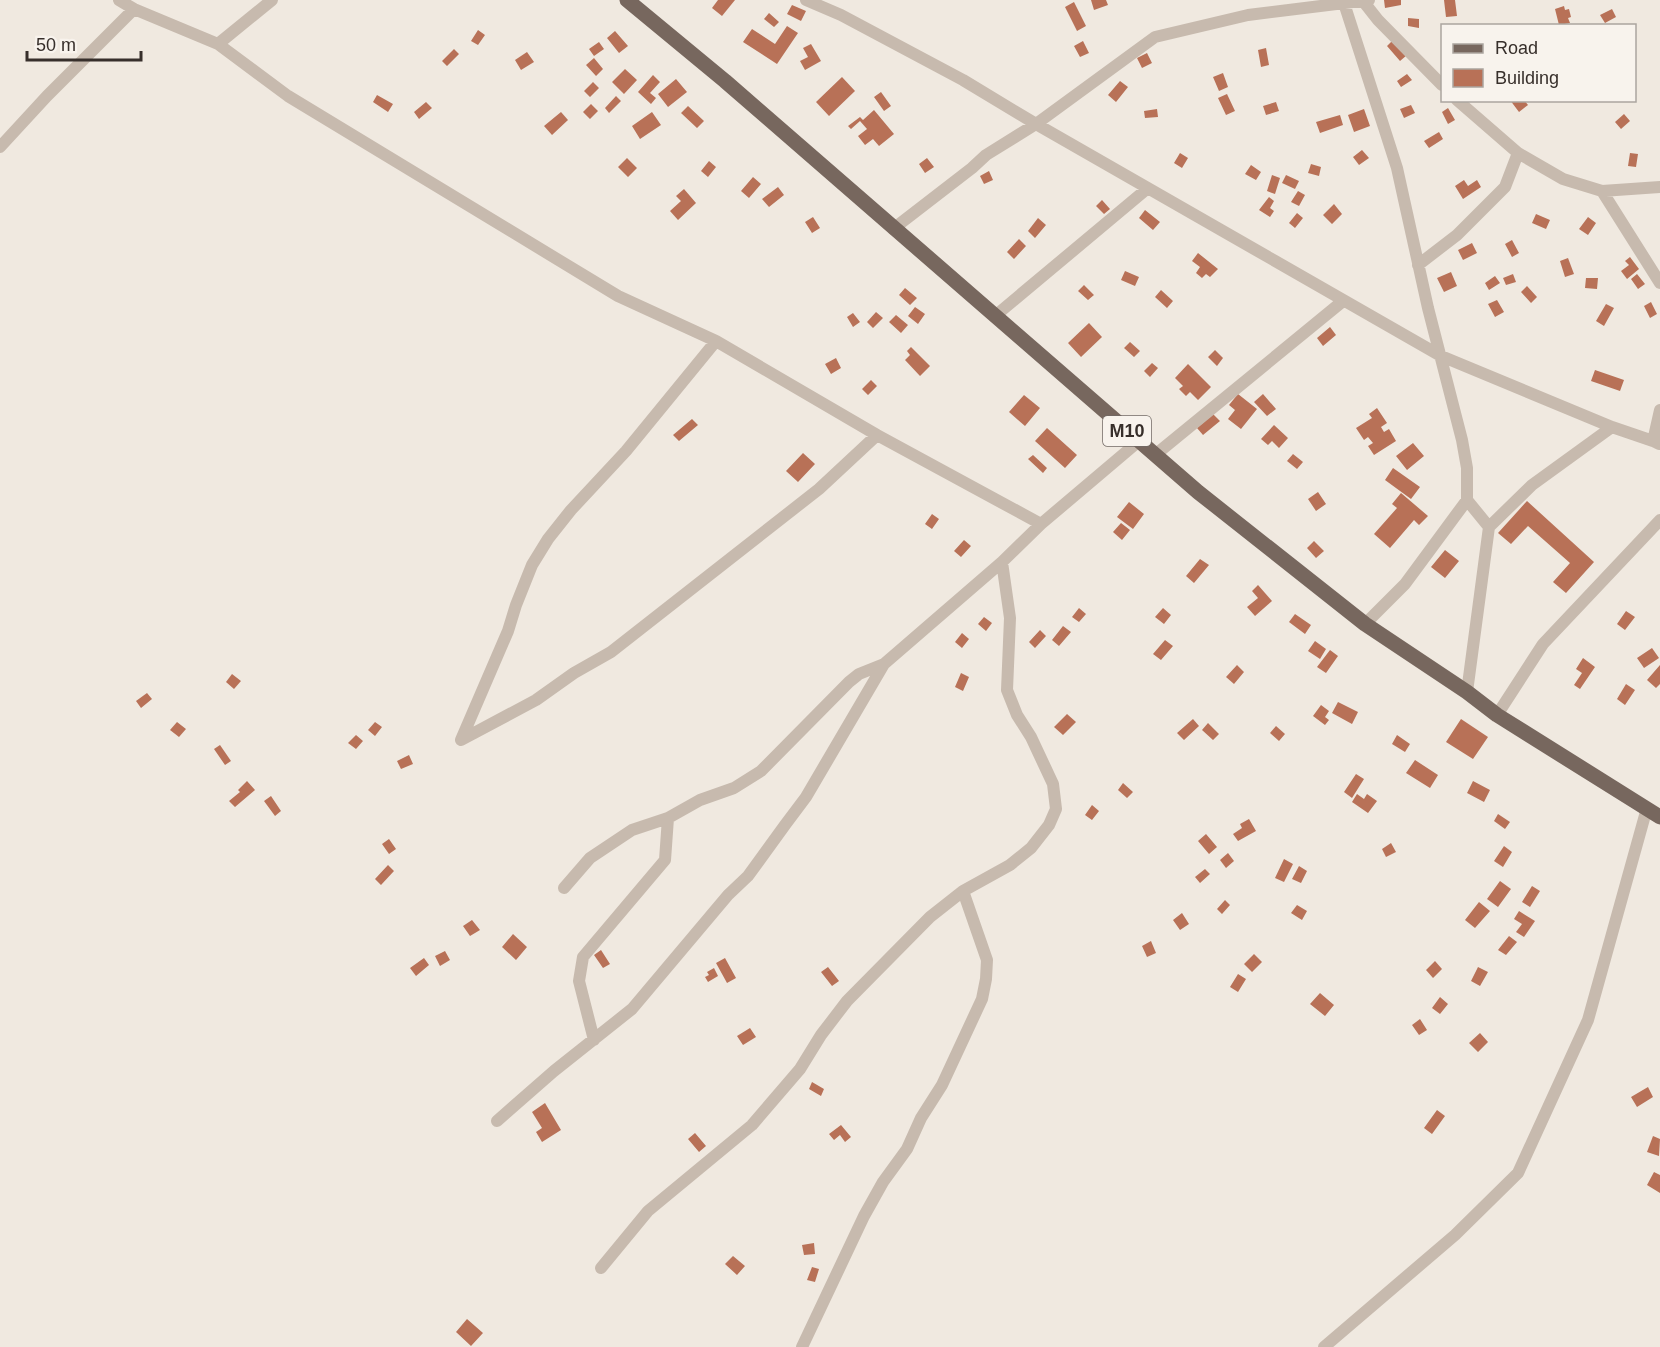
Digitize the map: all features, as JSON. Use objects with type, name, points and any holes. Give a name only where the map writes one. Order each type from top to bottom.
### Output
[{"type":"main road","name":"M10","points":[[627,0],[725,81],[1197,492],[1365,624],[1467,692],[1497,715],[1660,817]]},
{"type":"street","points":[[119,0],[134,9],[218,44],[288,96],[609,291],[716,341],[877,435],[1041,524]]},
{"type":"street","points":[[218,44],[272,0]]},
{"type":"street","points":[[807,0],[841,15],[963,80],[1441,356],[1612,427],[1657,443],[1660,410]]},
{"type":"street","points":[[893,229],[972,168],[986,154],[1036,124],[1155,37],[1248,15],[1366,1],[1378,20],[1441,83]]},
{"type":"street","points":[[1344,2],[1397,168],[1467,468],[1467,500],[1405,584],[1365,624]]},
{"type":"street","points":[[0,147],[47,96],[134,9]]},
{"type":"street","points":[[1460,102],[1518,153],[1563,178],[1602,191],[1660,187]]},
{"type":"street","points":[[1418,265],[1457,235],[1505,187],[1518,153]]},
{"type":"street","points":[[995,316],[1148,188]]},
{"type":"street","points":[[1602,191],[1660,283]]},
{"type":"street","points":[[1155,455],[1343,301]]},
{"type":"street","points":[[716,341],[626,451],[548,539],[532,565],[508,631],[461,740],[536,700],[574,673],[611,652],[819,489],[877,435]]},
{"type":"street","points":[[1467,692],[1489,527],[1532,485],[1612,427]]},
{"type":"street","points":[[497,1121],[554,1071],[632,1009],[728,895],[748,876],[806,796],[884,664],[1138,441]]},
{"type":"street","points":[[1467,500],[1489,527]]},
{"type":"street","points":[[1497,715],[1543,644],[1660,520]]},
{"type":"street","points":[[601,1268],[648,1211],[752,1125],[800,1068],[847,1001],[930,917],[963,891],[1010,865],[1031,848],[1048,825],[1056,809],[1053,784],[1031,737],[1017,715],[1007,690],[1010,618],[1002,562]]},
{"type":"street","points":[[564,888],[590,858],[632,830],[668,818],[700,800],[734,788],[760,771],[849,682],[859,674],[884,664]]},
{"type":"street","points":[[1324,1347],[1447,1242],[1518,1173],[1588,1020],[1647,808]]},
{"type":"street","points":[[594,1040],[579,981],[583,957],[665,860],[668,818]]},
{"type":"street","points":[[802,1347],[864,1216],[883,1182],[908,1149],[921,1118],[942,1084],[982,999],[987,960],[963,891]]},
{"type":"building","points":[[718,0],[735,0],[722,16],[712,8]]},
{"type":"building","points":[[1091,0],[1106,0],[1108,5],[1094,10]]},
{"type":"building","points":[[1384,0],[1401,0],[1401,5],[1385,8]]},
{"type":"building","points":[[1444,0],[1455,0],[1457,16],[1446,17]]},
{"type":"building","points":[[1074,2],[1086,26],[1077,31],[1065,7]]},
{"type":"building","points":[[792,5],[806,11],[801,21],[787,14]]},
{"type":"building","points":[[1564,6],[1565,10],[1569,9],[1570,23],[1559,24],[1555,9]]},
{"type":"building","points":[[1612,9],[1616,17],[1605,23],[1600,15]]},
{"type":"building","points":[[769,13],[779,22],[774,27],[764,19]]},
{"type":"building","points":[[1408,18],[1419,19],[1419,28],[1408,26]]},
{"type":"building","points":[[787,26],[798,33],[777,64],[743,42],[752,29],[775,44]]},
{"type":"building","points":[[478,30],[485,35],[478,45],[471,41]]},
{"type":"building","points":[[615,31],[628,46],[619,53],[607,38]]},
{"type":"building","points":[[1393,40],[1407,55],[1400,61],[1387,46]]},
{"type":"building","points":[[1083,41],[1089,53],[1080,57],[1074,46]]},
{"type":"building","points":[[599,42],[604,49],[594,56],[589,49]]},
{"type":"building","points":[[811,44],[821,61],[805,70],[800,61],[808,57],[803,48]]},
{"type":"building","points":[[1266,48],[1269,65],[1261,67],[1258,50]]},
{"type":"building","points":[[454,49],[459,54],[447,66],[442,61]]},
{"type":"building","points":[[527,52],[534,62],[521,70],[515,60]]},
{"type":"building","points":[[1147,53],[1152,63],[1142,68],[1137,58]]},
{"type":"building","points":[[594,58],[603,69],[596,76],[586,65]]},
{"type":"building","points":[[625,69],[637,80],[624,94],[612,82]]},
{"type":"building","points":[[1223,73],[1228,87],[1219,91],[1213,77]]},
{"type":"building","points":[[1407,74],[1412,80],[1401,87],[1397,81]]},
{"type":"building","points":[[653,75],[660,82],[650,93],[656,98],[651,104],[638,92]]},
{"type":"building","points":[[842,77],[855,91],[829,116],[816,102]]},
{"type":"building","points":[[676,79],[687,92],[668,107],[658,94]]},
{"type":"building","points":[[1120,81],[1128,87],[1116,102],[1108,95]]},
{"type":"building","points":[[593,82],[599,88],[590,97],[584,91]]},
{"type":"building","points":[[881,92],[891,106],[884,111],[874,97]]},
{"type":"building","points":[[1227,94],[1235,111],[1226,115],[1218,98]]},
{"type":"building","points":[[377,95],[393,104],[388,112],[373,102]]},
{"type":"building","points":[[616,96],[621,101],[609,113],[605,108]]},
{"type":"building","points":[[426,102],[432,108],[419,119],[414,112]]},
{"type":"building","points":[[1276,102],[1279,111],[1266,115],[1263,106]]},
{"type":"building","points":[[1512,102],[1526,102],[1528,105],[1519,112]]},
{"type":"building","points":[[591,104],[598,111],[590,119],[583,112]]},
{"type":"building","points":[[1411,105],[1415,113],[1404,118],[1400,109]]},
{"type":"building","points":[[688,106],[704,121],[697,128],[681,113]]},
{"type":"building","points":[[1448,108],[1455,120],[1448,124],[1442,112]]},
{"type":"building","points":[[1157,109],[1158,117],[1145,118],[1144,111]]},
{"type":"building","points":[[1364,109],[1370,126],[1354,132],[1348,115]]},
{"type":"building","points":[[874,110],[894,134],[879,146],[873,139],[865,145],[858,136],[867,129],[860,121],[851,129],[848,126],[860,117],[863,120]]},
{"type":"building","points":[[561,112],[568,120],[552,135],[544,126]]},
{"type":"building","points":[[652,112],[661,125],[640,139],[632,126]]},
{"type":"building","points":[[1624,114],[1630,121],[1621,129],[1615,122]]},
{"type":"building","points":[[1340,115],[1343,125],[1320,133],[1316,122]]},
{"type":"building","points":[[1439,132],[1443,139],[1429,148],[1424,141]]},
{"type":"building","points":[[1362,150],[1369,158],[1359,165],[1353,157]]},
{"type":"building","points":[[1180,153],[1188,158],[1182,168],[1174,163]]},
{"type":"building","points":[[1630,153],[1638,154],[1636,167],[1628,166]]},
{"type":"building","points":[[627,158],[637,168],[628,177],[618,167]]},
{"type":"building","points":[[927,158],[934,167],[925,173],[919,164]]},
{"type":"building","points":[[709,161],[716,167],[708,177],[701,171]]},
{"type":"building","points":[[1311,164],[1321,167],[1319,176],[1308,173]]},
{"type":"building","points":[[1251,165],[1261,172],[1256,180],[1245,174]]},
{"type":"building","points":[[989,171],[993,180],[984,184],[980,176]]},
{"type":"building","points":[[1272,175],[1280,178],[1275,194],[1267,191]]},
{"type":"building","points":[[1286,175],[1299,181],[1295,189],[1282,183]]},
{"type":"building","points":[[753,177],[761,184],[749,198],[741,191]]},
{"type":"building","points":[[1464,180],[1468,186],[1477,180],[1481,187],[1463,199],[1455,186]]},
{"type":"building","points":[[778,187],[784,195],[769,207],[762,199]]},
{"type":"building","points":[[684,189],[696,203],[678,220],[670,211],[681,201],[676,196]]},
{"type":"building","points":[[1298,191],[1305,195],[1299,206],[1291,202]]},
{"type":"building","points":[[1269,197],[1274,201],[1270,208],[1274,211],[1270,217],[1259,210]]},
{"type":"building","points":[[1102,200],[1110,209],[1104,214],[1096,206]]},
{"type":"building","points":[[1334,204],[1342,214],[1332,224],[1323,215]]},
{"type":"building","points":[[1145,210],[1160,222],[1153,230],[1139,218]]},
{"type":"building","points":[[1297,213],[1303,218],[1295,228],[1289,223]]},
{"type":"building","points":[[1536,214],[1550,220],[1546,229],[1532,223]]},
{"type":"building","points":[[813,217],[820,228],[812,233],[805,222]]},
{"type":"building","points":[[1588,217],[1596,223],[1588,235],[1579,229]]},
{"type":"building","points":[[1038,218],[1046,225],[1035,238],[1028,231]]},
{"type":"building","points":[[1019,239],[1026,246],[1014,259],[1007,252]]},
{"type":"building","points":[[1512,240],[1519,253],[1512,257],[1505,244]]},
{"type":"building","points":[[1472,243],[1477,253],[1463,260],[1458,250]]},
{"type":"building","points":[[1198,253],[1218,269],[1210,277],[1206,274],[1202,278],[1196,273],[1200,267],[1192,261]]},
{"type":"building","points":[[1630,257],[1639,269],[1627,279],[1621,271],[1629,265],[1625,261]]},
{"type":"building","points":[[1568,258],[1574,274],[1565,277],[1560,261]]},
{"type":"building","points":[[1125,271],[1139,277],[1135,286],[1121,280]]},
{"type":"building","points":[[1451,272],[1457,286],[1444,292],[1437,278]]},
{"type":"building","points":[[1513,274],[1516,282],[1506,285],[1503,278]]},
{"type":"building","points":[[1637,274],[1645,284],[1638,289],[1631,279]]},
{"type":"building","points":[[1495,276],[1500,283],[1489,290],[1485,283]]},
{"type":"building","points":[[1586,278],[1598,278],[1597,289],[1585,288]]},
{"type":"building","points":[[1084,285],[1094,295],[1088,300],[1078,291]]},
{"type":"building","points":[[1527,286],[1537,297],[1531,303],[1521,292]]},
{"type":"building","points":[[905,288],[917,298],[910,305],[899,295]]},
{"type":"building","points":[[1161,290],[1173,301],[1167,308],[1155,297]]},
{"type":"building","points":[[1497,300],[1504,312],[1495,317],[1488,304]]},
{"type":"building","points":[[1651,302],[1657,314],[1650,318],[1644,306]]},
{"type":"building","points":[[1606,304],[1614,308],[1604,326],[1596,321]]},
{"type":"building","points":[[915,307],[925,314],[918,324],[908,316]]},
{"type":"building","points":[[876,312],[883,318],[873,328],[867,322]]},
{"type":"building","points":[[853,313],[860,322],[853,327],[847,317]]},
{"type":"building","points":[[896,315],[908,325],[901,333],[889,322]]},
{"type":"building","points":[[1089,323],[1102,337],[1081,357],[1068,343]]},
{"type":"building","points":[[1330,327],[1336,335],[1323,346],[1317,338]]},
{"type":"building","points":[[1130,342],[1140,351],[1134,357],[1124,348]]},
{"type":"building","points":[[911,347],[930,366],[920,376],[905,360],[910,355],[907,351]]},
{"type":"building","points":[[1215,350],[1223,358],[1217,366],[1208,357]]},
{"type":"building","points":[[836,358],[841,368],[831,374],[825,364]]},
{"type":"building","points":[[1152,363],[1158,368],[1150,377],[1144,371]]},
{"type":"building","points":[[1188,364],[1211,387],[1198,400],[1190,392],[1186,396],[1179,389],[1183,386],[1175,378]]},
{"type":"building","points":[[1595,370],[1624,380],[1620,391],[1591,381]]},
{"type":"building","points":[[871,380],[877,386],[868,395],[862,389]]},
{"type":"building","points":[[1238,394],[1257,409],[1241,429],[1228,419],[1235,410],[1229,405]]},
{"type":"building","points":[[1263,394],[1276,409],[1267,416],[1254,402]]},
{"type":"building","points":[[1024,395],[1040,408],[1025,426],[1009,412]]},
{"type":"building","points":[[1377,408],[1387,423],[1381,427],[1384,432],[1389,429],[1396,441],[1374,455],[1368,446],[1373,443],[1368,437],[1364,440],[1356,428],[1372,418],[1369,414]]},
{"type":"building","points":[[1213,414],[1220,421],[1203,435],[1197,428]]},
{"type":"building","points":[[692,419],[698,425],[679,441],[673,435]]},
{"type":"building","points":[[1274,425],[1288,438],[1279,448],[1272,441],[1268,445],[1261,439]]},
{"type":"building","points":[[1047,428],[1077,455],[1065,468],[1035,441]]},
{"type":"building","points":[[1413,443],[1424,456],[1407,470],[1396,456]]},
{"type":"building","points":[[803,453],[815,464],[798,482],[786,471]]},
{"type":"building","points":[[1293,454],[1303,462],[1297,469],[1287,461]]},
{"type":"building","points":[[1033,455],[1047,468],[1043,473],[1028,459]]},
{"type":"building","points":[[1393,468],[1420,487],[1411,499],[1385,480]]},
{"type":"building","points":[[1318,492],[1326,504],[1316,511],[1308,499]]},
{"type":"building","points":[[1401,493],[1428,516],[1419,525],[1414,520],[1390,548],[1374,534],[1397,508],[1392,504]]},
{"type":"building","points":[[1527,501],[1594,562],[1566,593],[1553,582],[1570,563],[1528,526],[1511,544],[1498,533]]},
{"type":"building","points":[[1129,502],[1144,514],[1133,529],[1117,517]]},
{"type":"building","points":[[932,514],[939,519],[932,529],[925,524]]},
{"type":"building","points":[[1121,523],[1130,530],[1122,540],[1113,532]]},
{"type":"building","points":[[964,540],[971,546],[961,557],[954,551]]},
{"type":"building","points":[[1314,541],[1324,551],[1316,558],[1307,548]]},
{"type":"building","points":[[1445,550],[1459,561],[1445,578],[1431,567]]},
{"type":"building","points":[[1200,559],[1209,565],[1194,583],[1186,576]]},
{"type":"building","points":[[1258,585],[1272,601],[1255,616],[1247,607],[1258,598],[1252,591]]},
{"type":"building","points":[[1079,608],[1086,614],[1079,622],[1072,617]]},
{"type":"building","points":[[1163,608],[1171,615],[1164,624],[1155,617]]},
{"type":"building","points":[[1626,611],[1635,617],[1625,630],[1617,624]]},
{"type":"building","points":[[1295,614],[1311,625],[1305,634],[1289,622]]},
{"type":"building","points":[[984,617],[992,623],[986,631],[978,624]]},
{"type":"building","points":[[1063,626],[1071,632],[1059,646],[1052,640]]},
{"type":"building","points":[[1040,630],[1046,636],[1035,648],[1029,642]]},
{"type":"building","points":[[962,633],[969,639],[962,648],[955,642]]},
{"type":"building","points":[[1165,640],[1173,646],[1161,660],[1153,654]]},
{"type":"building","points":[[1315,641],[1326,649],[1320,659],[1308,651]]},
{"type":"building","points":[[1652,648],[1659,658],[1644,668],[1637,658]]},
{"type":"building","points":[[1330,650],[1338,656],[1326,673],[1317,667]]},
{"type":"building","points":[[1583,658],[1595,667],[1580,689],[1574,685],[1582,673],[1576,669]]},
{"type":"building","points":[[1237,665],[1244,672],[1234,684],[1226,677]]},
{"type":"building","points":[[1660,665],[1660,684],[1656,688],[1647,680]]},
{"type":"building","points":[[961,673],[969,677],[963,691],[955,687]]},
{"type":"building","points":[[232,674],[241,681],[234,689],[226,682]]},
{"type":"building","points":[[1626,684],[1635,690],[1625,705],[1617,699]]},
{"type":"building","points":[[147,693],[152,699],[141,708],[136,701]]},
{"type":"building","points":[[1338,702],[1358,712],[1352,724],[1332,713]]},
{"type":"building","points":[[1321,705],[1329,711],[1325,717],[1329,720],[1325,725],[1313,716]]},
{"type":"building","points":[[1067,714],[1076,722],[1063,735],[1054,727]]},
{"type":"building","points":[[1193,719],[1199,726],[1184,740],[1177,733]]},
{"type":"building","points":[[1461,719],[1488,737],[1473,759],[1446,742]]},
{"type":"building","points":[[177,722],[186,729],[179,737],[170,730]]},
{"type":"building","points":[[375,722],[382,727],[375,736],[368,730]]},
{"type":"building","points":[[1208,723],[1219,734],[1213,740],[1202,730]]},
{"type":"building","points":[[1276,726],[1285,734],[1279,741],[1270,733]]},
{"type":"building","points":[[356,735],[363,741],[356,749],[348,743]]},
{"type":"building","points":[[1397,735],[1410,744],[1405,752],[1392,744]]},
{"type":"building","points":[[220,745],[231,761],[225,765],[214,749]]},
{"type":"building","points":[[409,755],[413,764],[401,769],[397,761]]},
{"type":"building","points":[[1415,760],[1438,775],[1430,788],[1406,773]]},
{"type":"building","points":[[1356,774],[1364,779],[1352,798],[1344,792]]},
{"type":"building","points":[[247,781],[255,790],[235,807],[229,801],[240,792],[238,790]]},
{"type":"building","points":[[1473,781],[1490,790],[1484,802],[1467,793]]},
{"type":"building","points":[[1123,783],[1133,792],[1127,798],[1118,790]]},
{"type":"building","points":[[1357,794],[1364,799],[1367,794],[1377,801],[1368,813],[1352,802]]},
{"type":"building","points":[[271,796],[281,811],[275,816],[264,801]]},
{"type":"building","points":[[1092,805],[1099,811],[1092,820],[1085,815]]},
{"type":"building","points":[[1498,814],[1510,822],[1505,829],[1494,821]]},
{"type":"building","points":[[1249,819],[1256,831],[1238,841],[1233,834],[1242,828],[1240,824]]},
{"type":"building","points":[[1206,834],[1217,847],[1209,854],[1198,841]]},
{"type":"building","points":[[389,839],[396,849],[389,854],[382,844]]},
{"type":"building","points":[[1391,843],[1396,852],[1386,857],[1382,849]]},
{"type":"building","points":[[1504,846],[1512,852],[1503,867],[1494,861]]},
{"type":"building","points":[[1228,853],[1234,861],[1226,868],[1220,860]]},
{"type":"building","points":[[1284,859],[1293,864],[1284,882],[1275,878]]},
{"type":"building","points":[[388,865],[394,871],[381,885],[375,879]]},
{"type":"building","points":[[1299,866],[1307,871],[1301,883],[1292,879]]},
{"type":"building","points":[[1205,869],[1210,874],[1200,883],[1195,877]]},
{"type":"building","points":[[1500,881],[1511,889],[1498,907],[1487,899]]},
{"type":"building","points":[[1532,886],[1540,891],[1530,907],[1522,902]]},
{"type":"building","points":[[1225,900],[1230,905],[1222,914],[1217,909]]},
{"type":"building","points":[[1479,902],[1490,911],[1475,928],[1465,920]]},
{"type":"building","points":[[1297,905],[1307,911],[1302,920],[1291,913]]},
{"type":"building","points":[[1519,911],[1535,921],[1524,937],[1516,932],[1522,924],[1514,919]]},
{"type":"building","points":[[1182,913],[1189,924],[1180,930],[1173,920]]},
{"type":"building","points":[[472,920],[480,930],[470,936],[463,926]]},
{"type":"building","points":[[513,934],[527,947],[516,960],[502,947]]},
{"type":"building","points":[[1509,936],[1517,942],[1506,955],[1498,950]]},
{"type":"building","points":[[1151,941],[1156,953],[1147,957],[1142,946]]},
{"type":"building","points":[[601,950],[610,964],[603,968],[594,955]]},
{"type":"building","points":[[445,951],[450,960],[440,966],[435,956]]},
{"type":"building","points":[[1254,954],[1262,962],[1252,972],[1244,964]]},
{"type":"building","points":[[424,958],[429,965],[416,976],[410,968]]},
{"type":"building","points":[[725,958],[736,978],[727,983],[716,963]]},
{"type":"building","points":[[1435,961],[1442,969],[1433,978],[1426,970]]},
{"type":"building","points":[[828,967],[839,981],[832,986],[821,972]]},
{"type":"building","points":[[1478,967],[1488,972],[1480,986],[1471,981]]},
{"type":"building","points":[[714,968],[718,976],[708,982],[705,977],[709,975],[707,972]]},
{"type":"building","points":[[1238,974],[1246,979],[1238,992],[1230,987]]},
{"type":"building","points":[[1320,993],[1334,1005],[1325,1016],[1310,1004]]},
{"type":"building","points":[[1440,997],[1448,1004],[1440,1014],[1432,1008]]},
{"type":"building","points":[[1420,1019],[1427,1030],[1419,1035],[1412,1025]]},
{"type":"building","points":[[750,1028],[756,1037],[743,1045],[737,1036]]},
{"type":"building","points":[[1480,1033],[1488,1042],[1478,1052],[1469,1043]]},
{"type":"building","points":[[812,1082],[824,1089],[821,1096],[809,1089]]},
{"type":"building","points":[[1648,1087],[1653,1097],[1637,1107],[1631,1097]]},
{"type":"building","points":[[545,1103],[561,1130],[542,1142],[536,1132],[542,1128],[532,1112]]},
{"type":"building","points":[[1437,1110],[1445,1116],[1432,1134],[1424,1128]]},
{"type":"building","points":[[841,1125],[851,1137],[845,1142],[840,1135],[834,1140],[829,1134]]},
{"type":"building","points":[[695,1133],[706,1146],[699,1152],[688,1139]]},
{"type":"building","points":[[1653,1136],[1660,1139],[1659,1156],[1647,1152]]},
{"type":"building","points":[[1654,1172],[1660,1175],[1660,1193],[1647,1185]]},
{"type":"building","points":[[814,1243],[815,1254],[804,1255],[802,1245]]},
{"type":"building","points":[[733,1256],[745,1266],[737,1275],[725,1264]]},
{"type":"building","points":[[812,1267],[819,1269],[815,1282],[807,1280]]},
{"type":"building","points":[[467,1319],[483,1333],[471,1346],[456,1332]]}]
